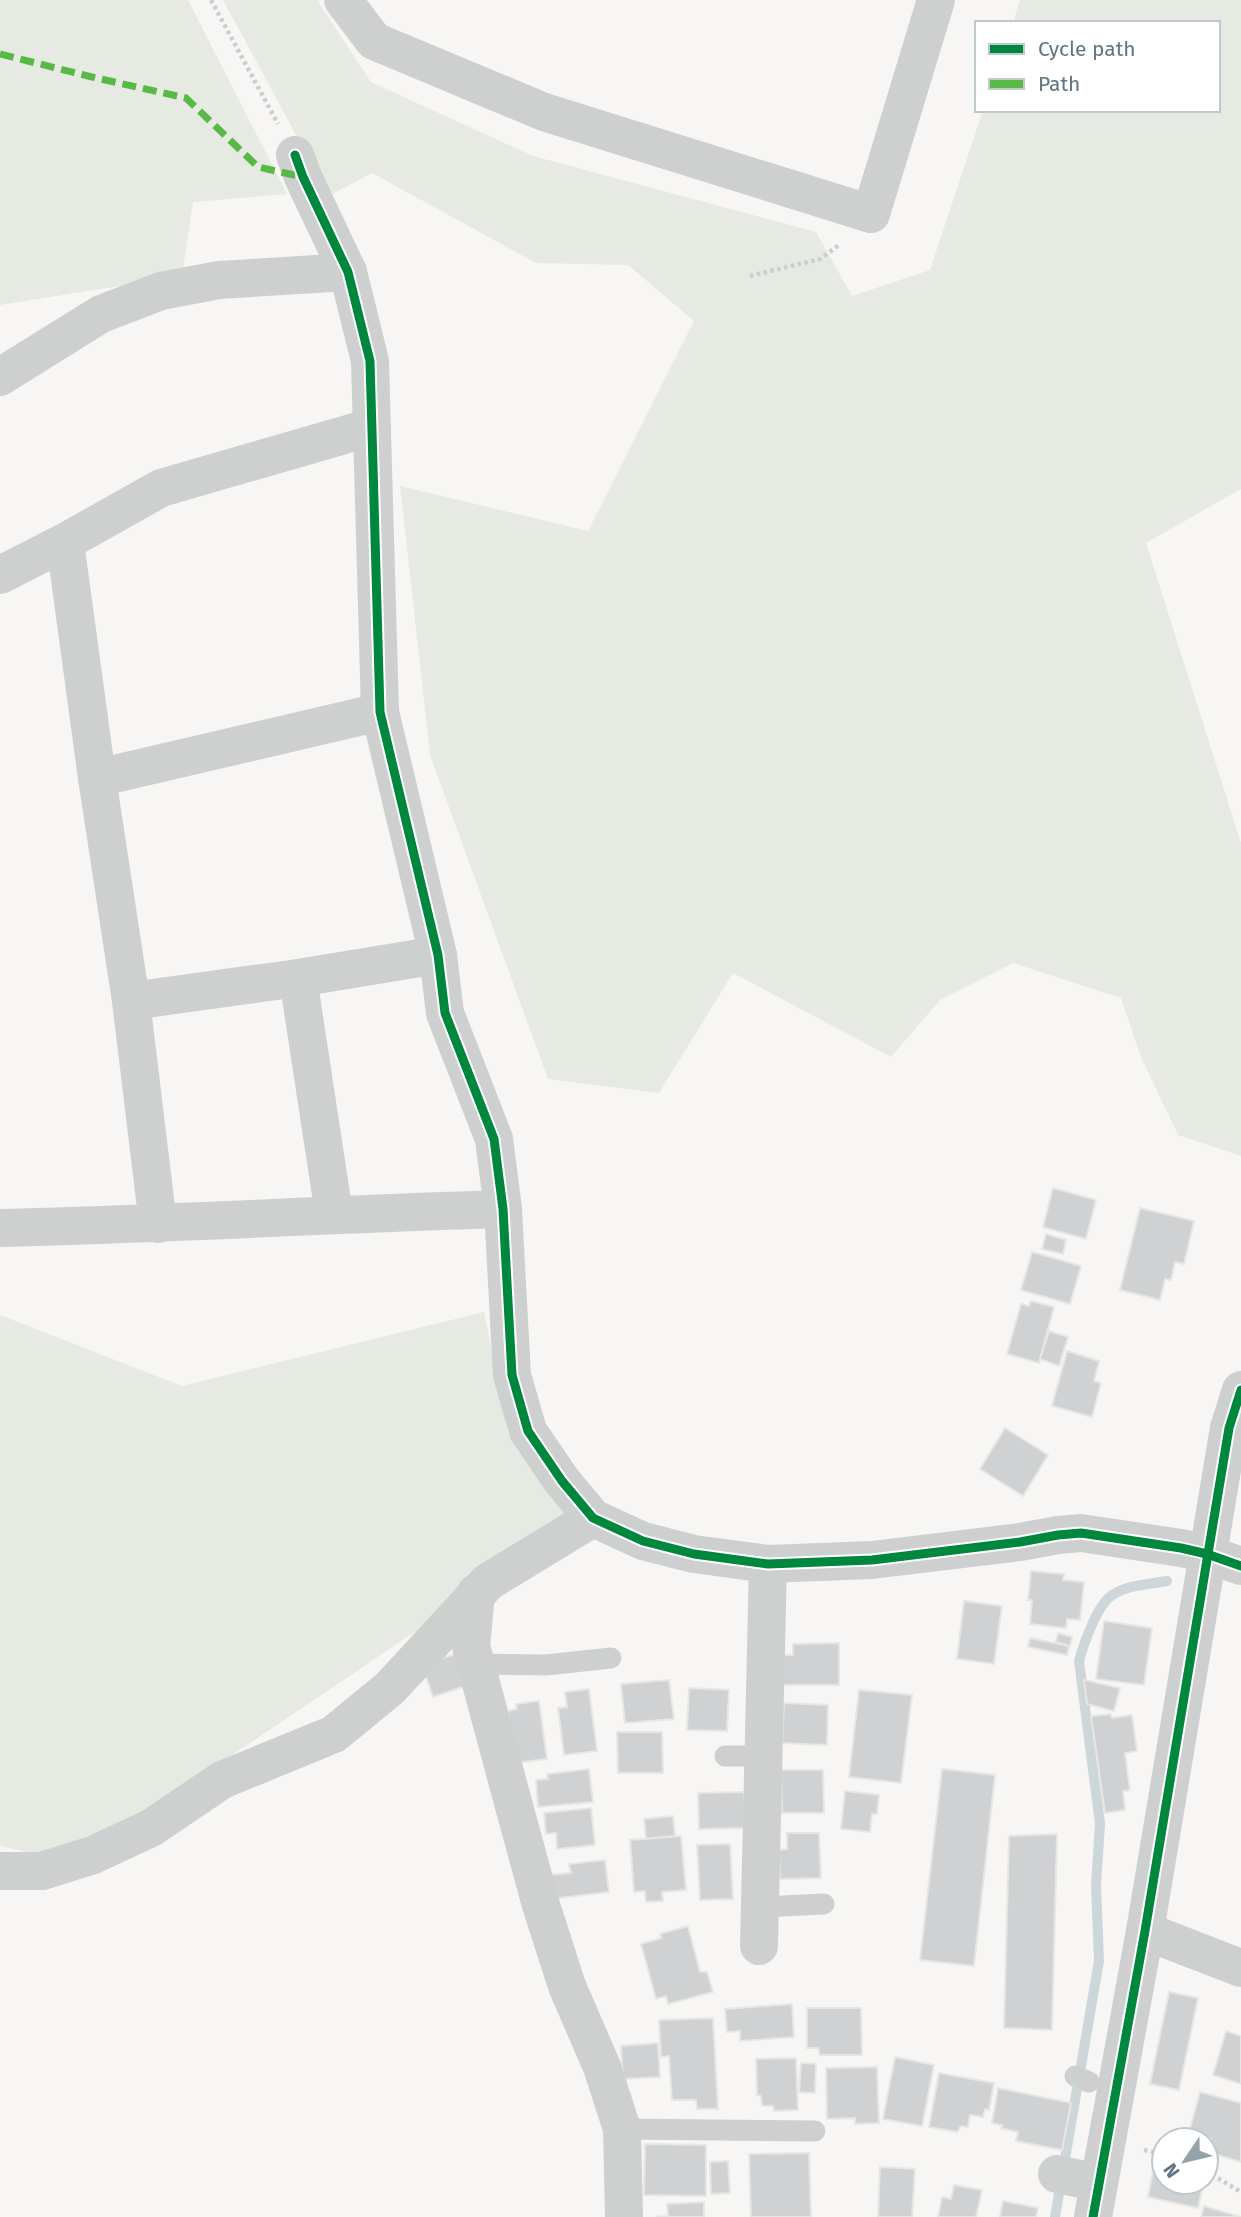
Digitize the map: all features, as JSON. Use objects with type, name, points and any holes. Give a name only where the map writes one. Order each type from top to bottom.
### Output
[{"type":"street","points":[[343,0],[373,41],[544,112],[871,214],[936,0]]},
{"type":"street","points":[[295,155],[348,272],[370,361],[380,712],[439,955],[445,1013],[494,1139],[503,1209],[512,1375],[528,1431],[593,1518],[643,1541],[694,1554],[768,1564],[872,1560],[1081,1533],[1224,1560]]},
{"type":"street","points":[[0,377],[101,314],[161,292],[219,279],[348,272]]},
{"type":"street","points":[[0,575],[161,488],[372,426]]},
{"type":"street","points":[[65,542],[131,1001],[158,1224]]},
{"type":"street","points":[[97,778],[380,712]]},
{"type":"street","points":[[131,1001],[439,955]]},
{"type":"street","points":[[298,978],[334,1214]]},
{"type":"street","points":[[0,1228],[503,1209]]},
{"type":"street","points":[[1080,2188],[1145,1931],[1224,1560],[1229,1428],[1241,1390]]},
{"type":"street","points":[[0,1871],[42,1871],[93,1855],[151,1828],[222,1780],[334,1734],[390,1688],[488,1582],[593,1518]]},
{"type":"street","points":[[759,1946],[768,1564]]},
{"type":"street","points":[[476,1593],[471,1646],[541,1905],[567,1986],[602,2067],[622,2129],[624,2217]]},
{"type":"street","points":[[1145,1931],[1241,1968]]},
{"type":"lane","points":[[476,1664],[547,1665],[611,1658]]},
{"type":"lane","points":[[725,1756],[764,1756]]},
{"type":"lane","points":[[760,1907],[824,1904]]},
{"type":"lane","points":[[622,2129],[816,2131]]},
{"type":"path","points":[[211,0],[295,155]]},
{"type":"path","points":[[750,276],[820,259],[854,234],[862,211]]},
{"type":"path","points":[[1220,2179],[1241,2192]]},
{"type":"shaded area","points":[[0,0],[188,0],[287,194],[193,202],[182,276],[0,305]]},
{"type":"shaded area","points":[[223,0],[317,0],[371,82],[533,156],[816,232],[852,296],[930,270],[982,112],[1220,112],[1220,21],[1014,21],[1020,0],[1241,0],[1241,489],[1146,543],[1241,843],[1241,1156],[1178,1135],[1141,1057],[1121,998],[1013,963],[940,1000],[891,1057],[733,973],[659,1093],[548,1079],[430,755],[400,486],[588,531],[694,321],[628,265],[536,263],[372,173],[329,196]]},
{"type":"shaded area","points":[[484,1312],[508,1433],[573,1525],[74,1862],[0,1846],[0,1315],[182,1386]]},
{"type":"building","points":[[1053,1188],[1096,1200],[1086,1239],[1043,1227]]},
{"type":"building","points":[[1140,1208],[1194,1221],[1184,1264],[1175,1262],[1171,1280],[1165,1279],[1160,1300],[1120,1290]]},
{"type":"building","points":[[1046,1234],[1066,1240],[1063,1254],[1042,1249]]},
{"type":"building","points":[[1032,1252],[1081,1266],[1070,1304],[1021,1290]]},
{"type":"building","points":[[1031,1301],[1054,1307],[1039,1363],[1007,1354],[1021,1304],[1029,1306]]},
{"type":"building","points":[[1049,1331],[1068,1337],[1059,1366],[1040,1359]]},
{"type":"building","points":[[1067,1351],[1099,1361],[1094,1381],[1101,1383],[1092,1417],[1052,1406]]},
{"type":"building","points":[[1005,1428],[1048,1455],[1023,1496],[980,1469]]},
{"type":"building","points":[[1031,1571],[1064,1574],[1063,1580],[1084,1582],[1080,1620],[1067,1619],[1066,1628],[1030,1624],[1032,1600],[1028,1600]]},
{"type":"building","points":[[964,1601],[1002,1606],[994,1664],[957,1659]]},
{"type":"building","points":[[1104,1621],[1152,1628],[1144,1685],[1096,1679]]},
{"type":"building","points":[[1058,1633],[1072,1637],[1070,1646],[1056,1642]]},
{"type":"building","points":[[1030,1638],[1069,1646],[1067,1655],[1028,1647]]},
{"type":"building","points":[[839,1643],[839,1685],[782,1685],[783,1655],[793,1655],[793,1644]]},
{"type":"building","points":[[461,1652],[471,1684],[433,1697],[422,1665]]},
{"type":"building","points":[[669,1680],[674,1719],[625,1723],[621,1684]]},
{"type":"building","points":[[1084,1680],[1120,1688],[1114,1711],[1087,1704]]},
{"type":"building","points":[[689,1688],[729,1690],[727,1731],[687,1730]]},
{"type":"building","points":[[589,1689],[597,1751],[564,1755],[558,1708],[567,1707],[565,1692]]},
{"type":"building","points":[[859,1690],[912,1695],[901,1783],[849,1777]]},
{"type":"building","points":[[539,1701],[547,1759],[515,1763],[508,1711],[517,1709],[516,1704]]},
{"type":"building","points":[[784,1703],[828,1705],[827,1745],[782,1743]]},
{"type":"building","points":[[1111,1714],[1112,1718],[1132,1715],[1137,1751],[1125,1753],[1130,1790],[1123,1791],[1125,1810],[1105,1813],[1091,1716]]},
{"type":"building","points":[[617,1732],[662,1732],[663,1773],[618,1773]]},
{"type":"building","points":[[589,1769],[593,1802],[538,1807],[536,1780],[548,1779],[547,1774]]},
{"type":"building","points":[[942,1769],[995,1775],[974,1966],[920,1960]]},
{"type":"building","points":[[781,1770],[823,1770],[824,1813],[782,1813]]},
{"type":"building","points":[[845,1791],[879,1795],[877,1814],[872,1814],[870,1832],[841,1829]]},
{"type":"building","points":[[744,1792],[745,1828],[699,1829],[698,1793]]},
{"type":"building","points":[[591,1808],[595,1845],[557,1849],[556,1833],[546,1834],[544,1813]]},
{"type":"building","points":[[673,1816],[675,1836],[646,1839],[644,1819]]},
{"type":"building","points":[[787,1833],[819,1833],[821,1878],[780,1879],[779,1850],[787,1849]]},
{"type":"building","points":[[1057,1834],[1052,2030],[1004,2028],[1009,1836]]},
{"type":"building","points":[[681,1836],[686,1890],[662,1892],[663,1901],[646,1902],[645,1891],[634,1892],[630,1840]]},
{"type":"building","points":[[730,1844],[733,1899],[700,1900],[697,1845]]},
{"type":"building","points":[[605,1860],[609,1892],[551,1899],[548,1875],[571,1873],[569,1864]]},
{"type":"building","points":[[688,1926],[700,1972],[707,1972],[713,1992],[668,2004],[666,1996],[656,1999],[641,1944],[662,1938],[660,1934]]},
{"type":"building","points":[[1169,1992],[1198,1998],[1179,2090],[1150,2084]]},
{"type":"building","points":[[792,2004],[794,2037],[740,2041],[740,2031],[727,2032],[725,2009]]},
{"type":"building","points":[[807,2008],[861,2008],[862,2055],[820,2055],[818,2048],[807,2048]]},
{"type":"building","points":[[713,2018],[718,2109],[697,2109],[696,2100],[672,2100],[669,2056],[661,2057],[659,2020]]},
{"type":"building","points":[[1226,2031],[1241,2036],[1241,2084],[1213,2075]]},
{"type":"building","points":[[658,2043],[660,2077],[623,2079],[621,2046]]},
{"type":"building","points":[[895,2057],[934,2065],[922,2126],[883,2119]]},
{"type":"building","points":[[796,2058],[798,2110],[774,2111],[773,2106],[762,2106],[761,2096],[757,2095],[756,2059]]},
{"type":"building","points":[[801,2063],[816,2064],[815,2093],[799,2092]]},
{"type":"building","points":[[877,2067],[879,2123],[855,2124],[855,2118],[827,2119],[826,2068]]},
{"type":"building","points":[[939,2073],[994,2083],[989,2110],[985,2109],[983,2117],[970,2115],[968,2127],[961,2126],[957,2132],[929,2127]]},
{"type":"building","points":[[998,2088],[1071,2103],[1062,2150],[1016,2141],[1018,2132],[992,2123]]},
{"type":"building","points":[[1200,2092],[1241,2103],[1241,2162],[1220,2156],[1220,2126],[1191,2126]]},
{"type":"building","points":[[645,2144],[706,2145],[706,2196],[644,2195]]},
{"type":"building","points":[[809,2153],[811,2217],[751,2217],[749,2154]]},
{"type":"building","points":[[728,2161],[730,2193],[711,2194],[710,2162]]},
{"type":"building","points":[[880,2167],[915,2169],[912,2217],[878,2217]]},
{"type":"building","points":[[954,2185],[982,2190],[976,2217],[938,2217],[942,2197],[951,2199]]},
{"type":"building","points":[[1150,2187],[1150,2196],[1201,2196],[1198,2208],[1148,2197]]},
{"type":"building","points":[[1003,2201],[1038,2208],[1036,2217],[1000,2217]]},
{"type":"building","points":[[704,2202],[704,2217],[656,2217],[668,2216],[667,2204]]},
{"type":"building","points":[[1204,2206],[1241,2217],[1201,2217]]},
{"type":"waterway","points":[[1055,2217],[1099,1961],[1096,1886],[1100,1824],[1079,1661],[1092,1624],[1108,1598],[1126,1589],[1167,1581]]},
{"type":"marked path","points":[[0,54],[186,98],[258,167],[303,177]]},
{"type":"cycle path","points":[[295,155],[348,272],[370,361],[380,712],[438,955],[445,1013],[494,1139],[503,1209],[512,1375],[528,1431],[562,1481],[593,1518],[643,1541],[694,1554],[768,1564],[872,1560],[1081,1533],[1181,1548],[1241,1566]]},
{"type":"cycle path","points":[[1093,2217],[1145,1931],[1229,1428],[1241,1390]]}]
